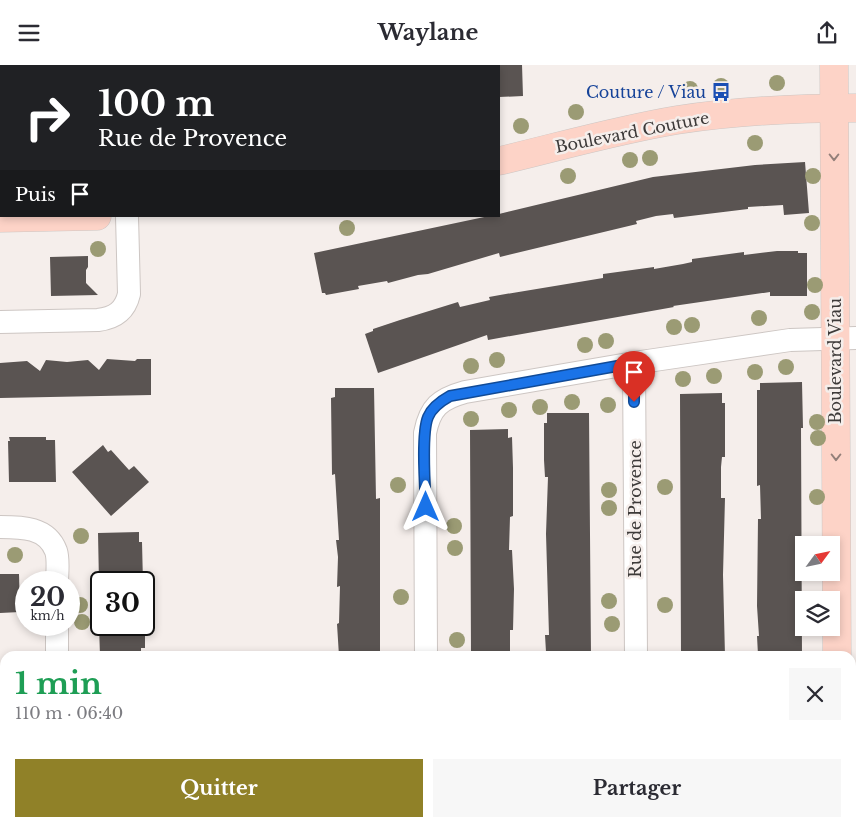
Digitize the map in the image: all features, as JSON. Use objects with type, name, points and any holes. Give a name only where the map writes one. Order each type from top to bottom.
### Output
[{"type":"main road","name":"Boulevard Viau","points":[[834,65],[845,108],[845,338],[837,651]]},
{"type":"main road","name":"Boulevard Couture","points":[[500,161],[617,132],[677,120],[742,113],[845,108]]},
{"type":"main road","points":[[5,218],[51,217]]},
{"type":"street","points":[[0,322],[98,320],[110,318],[120,311],[127,304],[129,294],[127,217]]},
{"type":"street","points":[[426,651],[425,433],[428,417],[438,404],[450,396],[465,392],[634,363],[790,340],[845,338]]},
{"type":"street","name":"Rue de Provence","points":[[634,363],[636,651]]},
{"type":"street","points":[[0,527],[34,529],[49,538],[56,553],[57,571]]},
{"type":"street","points":[[57,636],[57,651]]},
{"type":"building","points":[[500,65],[522,65],[523,96],[500,97]]},
{"type":"building","points":[[805,162],[809,213],[784,215],[783,205],[748,207],[748,209],[674,218],[673,214],[656,216],[636,221],[637,224],[500,257],[499,253],[428,274],[388,283],[387,281],[358,286],[359,289],[326,295],[322,293],[314,253],[484,217],[500,217],[500,214],[653,177],[755,165]]},
{"type":"building","points":[[777,251],[807,253],[807,296],[770,296],[770,292],[673,306],[488,340],[487,335],[378,373],[365,334],[373,331],[373,329],[458,302],[460,307],[490,300],[489,297],[603,278],[603,274],[683,264],[692,262],[692,259],[744,252],[744,255]]},
{"type":"building","points":[[88,256],[86,283],[98,295],[51,296],[50,257]]},
{"type":"building","points":[[107,359],[135,361],[137,359],[151,359],[151,395],[0,398],[0,363],[27,361],[40,371],[46,360],[67,362],[88,360],[99,370]]},
{"type":"building","points":[[802,382],[801,536],[795,536],[795,581],[802,581],[802,591],[795,591],[795,636],[802,636],[802,651],[758,651],[758,519],[761,519],[760,485],[757,486],[757,390],[760,390],[760,383]]},
{"type":"building","points":[[335,388],[374,388],[376,499],[380,498],[380,651],[339,651],[337,624],[339,623],[340,586],[337,587],[338,557],[336,540],[339,540],[335,474],[332,475],[331,398],[335,397]]},
{"type":"building","points":[[722,393],[722,403],[725,403],[725,457],[722,457],[721,467],[721,498],[725,498],[723,575],[725,651],[681,651],[680,394]]},
{"type":"building","points":[[547,413],[589,413],[591,651],[546,651],[545,635],[549,635],[546,534],[548,477],[545,477],[544,423],[547,423]]},
{"type":"building","points":[[508,429],[508,438],[512,437],[513,516],[510,517],[509,550],[512,550],[514,589],[513,630],[510,630],[510,651],[471,651],[470,430]]},
{"type":"building","points":[[9,437],[46,437],[46,440],[55,440],[56,482],[9,482]]},
{"type":"building","points":[[103,445],[108,452],[111,450],[129,470],[134,466],[149,482],[111,516],[72,472]]},
{"type":"building","points":[[139,532],[139,542],[142,542],[143,571],[99,571],[98,533]]},
{"type":"building","points":[[0,574],[15,574],[15,612],[0,613]]},
{"type":"building","points":[[99,636],[145,636],[145,648],[141,648],[141,651],[100,651]]},
{"type":"place","name":"Couture / Viau","points":[[721,92]]},
{"type":"route","points":[[426,507],[425,433],[428,417],[438,404],[450,396],[634,363],[634,402]]}]
